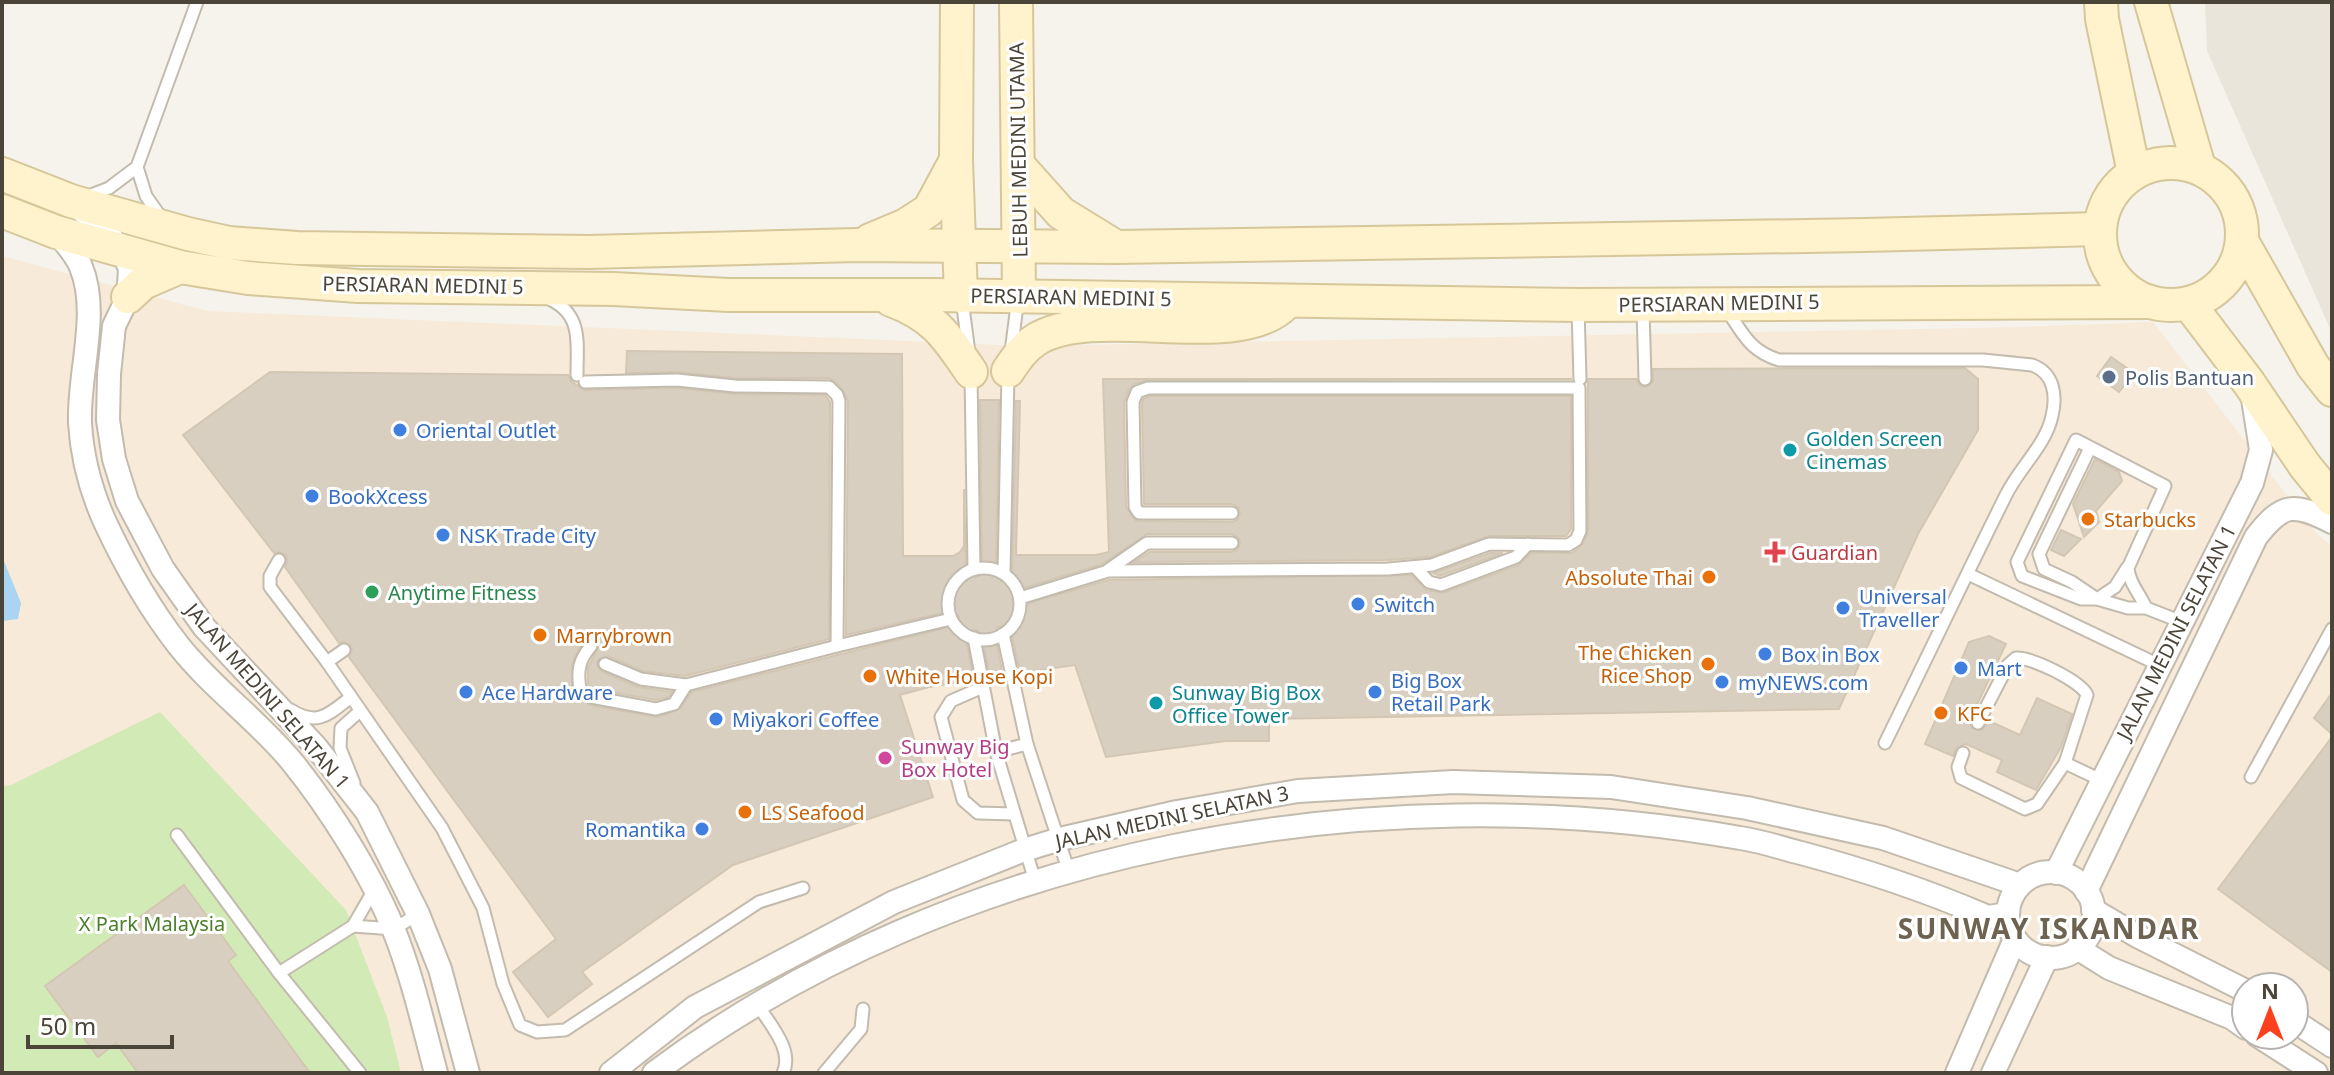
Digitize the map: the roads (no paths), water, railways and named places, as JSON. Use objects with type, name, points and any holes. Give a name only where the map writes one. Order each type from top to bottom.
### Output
[{"type":"street","points":[[957,2],[956,160],[961,296]]},
{"type":"street","name":"LEBUH MEDINI UTAMA","points":[[1016,2],[1019,297]]},
{"type":"street","points":[[2101,2],[2134,173]]},
{"type":"street","points":[[2151,2],[2199,167]]},
{"type":"street","points":[[856,245],[884,236],[929,210],[956,160]]},
{"type":"street","points":[[2243,243],[2239,258],[2225,280],[2211,293],[2189,304],[2176,306],[2150,302],[2128,290],[2109,267],[2099,229],[2110,199],[2125,179],[2134,173],[2165,164],[2199,167],[2211,173],[2230,196],[2240,221],[2243,243],[2313,366],[2332,390]]},
{"type":"street","points":[[1019,166],[1061,213],[1116,247]]},
{"type":"street","name":"PERSIARAN MEDINI 5","points":[[2,174],[68,200],[171,229],[229,243],[297,248],[588,252],[856,245],[1116,247],[1848,236],[2099,229]]},
{"type":"street","points":[[68,200],[99,225],[124,252]]},
{"type":"street","name":"PERSIARAN MEDINI 5","points":[[2,211],[56,232],[180,267],[248,278],[358,286],[729,295],[1578,305],[2150,302]]},
{"type":"street","name":"JALAN MEDINI SELATAN 1","points":[[56,232],[81,267],[88,294],[80,422],[84,462],[104,520],[141,588],[180,647],[293,763],[354,852],[394,929],[436,1073]]},
{"type":"street","name":"JALAN MEDINI SELATAN 1","points":[[124,252],[130,270],[128,297],[114,326],[108,420],[114,459],[127,501],[163,569],[204,627],[274,699],[367,812],[418,914],[440,969],[468,1073]]},
{"type":"street","points":[[128,297],[143,283],[180,267]]},
{"type":"street","points":[[880,296],[917,310],[933,322],[971,372]]},
{"type":"street","points":[[1008,371],[1026,346],[1062,329],[1221,325],[1274,315],[1289,300]]},
{"type":"street","points":[[2189,304],[2332,499]]},
{"type":"street","name":"JALAN MEDINI SELATAN 1","points":[[2056,873],[2252,483],[2261,450],[2249,383]]},
{"type":"street","name":"JALAN MEDINI SELATAN 1","points":[[2090,901],[2256,537],[2272,516],[2291,508],[2308,510],[2332,522]]},
{"type":"street","name":"JALAN MEDINI SELATAN 3","points":[[611,1073],[695,1007],[894,902],[1024,850],[1060,839],[1177,812],[1298,791],[1453,782],[1611,787],[1747,808],[1883,838],[2020,885]]},
{"type":"street","name":"JALAN MEDINI SELATAN 3","points":[[654,1073],[704,1035],[832,964],[912,927],[1035,881],[1069,872],[1183,843],[1301,825],[1455,815],[1611,820],[1743,838],[1872,872],[1988,917],[2008,914]]},
{"type":"street","points":[[2090,901],[2092,927],[2077,948],[2063,956],[2047,957],[2029,952],[2015,939],[2008,914],[2011,899],[2020,885],[2037,875],[2056,873],[2073,879],[2090,901],[2139,937],[2230,983]]},
{"type":"street","points":[[1957,1073],[2015,939]]},
{"type":"street","points":[[2077,948],[2109,968],[2230,1017]]},
{"type":"street","points":[[1993,1073],[2047,957]]},
{"type":"street","points":[[2310,1032],[2332,1046]]},
{"type":"street","points":[[2282,1051],[2316,1073]]},
{"type":"lane","points":[[68,200],[109,188],[137,167],[197,2]]},
{"type":"lane","points":[[137,167],[153,209],[171,229]]},
{"type":"lane","points":[[527,288],[557,302],[571,316],[577,329],[581,379],[677,380],[735,386],[824,387],[834,391],[839,401],[837,646]]},
{"type":"lane","points":[[961,296],[971,372],[974,569]]},
{"type":"lane","points":[[1004,573],[1008,371],[1019,297]]},
{"type":"lane","points":[[1723,302],[1751,346],[1765,356],[1779,360],[1983,360],[2032,365],[2050,379],[2053,388],[2050,424],[2008,490],[1885,743]]},
{"type":"lane","points":[[1643,304],[1645,379]]},
{"type":"lane","points":[[1578,305],[1580,379]]},
{"type":"lane","points":[[1020,598],[1108,571],[1388,569],[1432,565],[1489,544],[1568,545],[1579,536],[1579,388],[1142,389],[1133,402],[1135,507],[1139,513],[1232,513]]},
{"type":"lane","points":[[2097,599],[2115,587],[2128,568],[2165,486],[2076,440],[2017,562],[2022,576],[2081,599],[2097,599],[2128,608],[2146,608],[2182,622]]},
{"type":"lane","points":[[2090,448],[2039,554],[2044,569],[2072,582],[2097,599]]},
{"type":"lane","points":[[1108,571],[1147,543],[1232,543]]},
{"type":"lane","points":[[1415,567],[1429,582],[1441,585],[1516,557],[1528,544]]},
{"type":"lane","points":[[279,560],[270,576],[270,587],[327,662],[442,828],[483,908],[503,984],[520,1025],[537,1032],[565,1030],[759,902],[803,888]]},
{"type":"lane","points":[[2128,568],[2129,579],[2140,592],[2146,608]]},
{"type":"lane","points":[[974,569],[994,569],[1004,573],[1017,588],[1020,598],[1017,619],[1003,634],[994,638],[974,638],[965,634],[951,619],[948,609],[951,589],[957,580],[974,569]]},
{"type":"lane","points":[[1968,574],[2159,665]]},
{"type":"lane","points":[[605,664],[641,679],[686,685],[951,619]]},
{"type":"lane","points":[[2251,777],[2332,629]]},
{"type":"lane","points":[[1003,634],[1027,744],[1069,872]]},
{"type":"lane","points":[[974,638],[996,752],[1035,881]]},
{"type":"lane","points":[[591,646],[581,658],[578,674],[580,689],[591,697],[656,709],[674,704],[686,685]]},
{"type":"lane","points":[[327,662],[344,650]]},
{"type":"lane","points":[[1963,753],[1958,767],[1961,778],[2025,809],[2037,804],[2065,763],[2087,695],[2075,682],[2027,658],[2016,658],[2008,665],[1978,723]]},
{"type":"lane","points":[[983,687],[951,701],[941,717],[963,800],[978,813],[1014,814]]},
{"type":"lane","points":[[274,699],[305,719],[323,718],[351,697]]},
{"type":"lane","points":[[360,711],[341,728],[340,748],[367,812]]},
{"type":"lane","points":[[996,752],[1027,744]]},
{"type":"lane","points":[[2065,763],[2101,780]]},
{"type":"lane","points":[[177,835],[279,973],[360,1073]]},
{"type":"lane","points":[[279,973],[353,926],[375,888]]},
{"type":"lane","points":[[353,926],[394,929],[418,914]]},
{"type":"lane","points":[[758,1005],[783,1047],[787,1063],[783,1073]]},
{"type":"lane","points":[[824,1073],[861,1029],[863,1009]]},
{"type":"water","points":[[2,556],[21,603],[18,619],[2,621]]},
{"type":"place","name":"Polis Bantuan","points":[[2109,377]]},
{"type":"place","name":"Oriental Outlet","points":[[400,430]]},
{"type":"place","name":"Golden Screen Cinemas","points":[[1790,450]]},
{"type":"place","name":"BookXcess","points":[[312,496]]},
{"type":"place","name":"Starbucks","points":[[2088,519]]},
{"type":"place","name":"NSK Trade City","points":[[443,535]]},
{"type":"place","name":"Guardian","points":[[1775,552]]},
{"type":"place","name":"Absolute Thai","points":[[1709,577]]},
{"type":"place","name":"Anytime Fitness","points":[[372,592]]},
{"type":"place","name":"Switch","points":[[1358,604]]},
{"type":"place","name":"Universal Traveller","points":[[1843,608]]},
{"type":"place","name":"Marrybrown","points":[[540,635]]},
{"type":"place","name":"Box in Box","points":[[1765,654]]},
{"type":"place","name":"The Chicken Rice Shop","points":[[1708,664]]},
{"type":"place","name":"Mart","points":[[1961,668]]},
{"type":"place","name":"White House Kopi","points":[[870,676]]},
{"type":"place","name":"myNEWS.com","points":[[1722,682]]},
{"type":"place","name":"Ace Hardware","points":[[466,692]]},
{"type":"place","name":"Big Box Retail Park","points":[[1375,692]]},
{"type":"place","name":"Sunway Big Box Office Tower","points":[[1156,703]]},
{"type":"place","name":"KFC","points":[[1941,713]]},
{"type":"place","name":"Miyakori Coffee","points":[[716,719]]},
{"type":"place","name":"Sunway Big Box Hotel","points":[[885,758]]},
{"type":"place","name":"LS Seafood","points":[[745,812]]},
{"type":"place","name":"Romantika","points":[[702,829]]},
{"type":"district","name":"SUNWAY ISKANDAR","points":[[2049,928]]},
{"type":"park label","name":"X Park Malaysia","points":[[152,923]]}]
